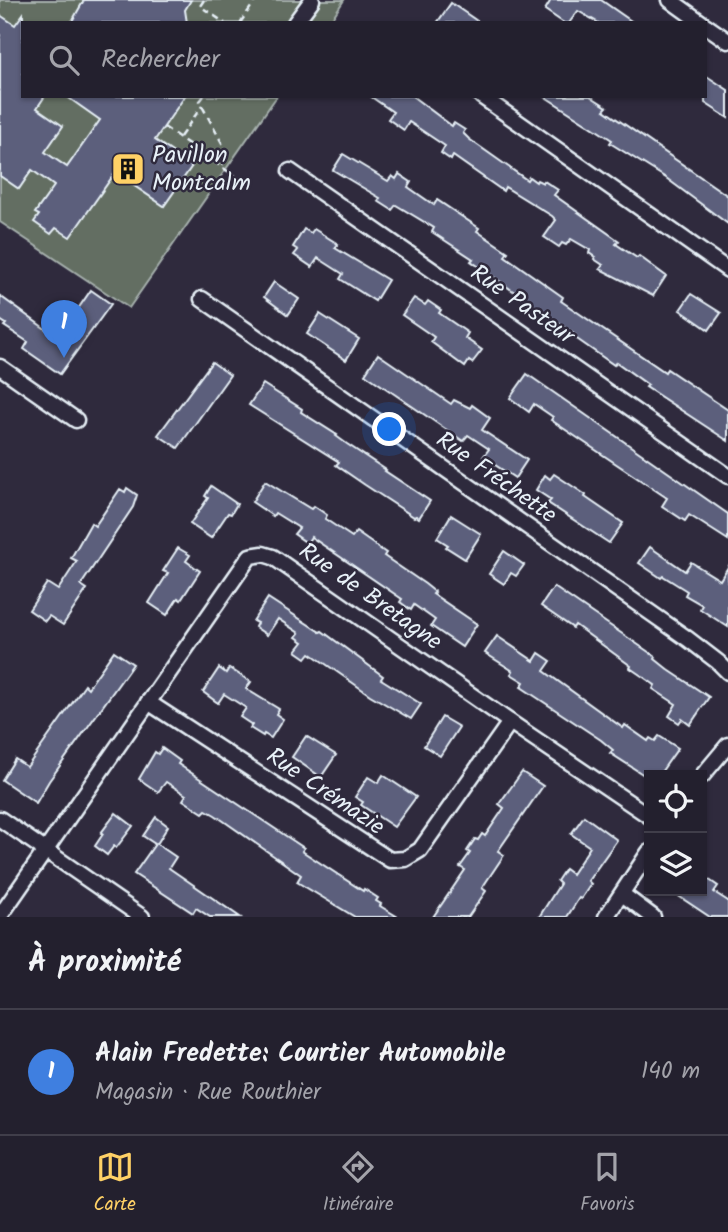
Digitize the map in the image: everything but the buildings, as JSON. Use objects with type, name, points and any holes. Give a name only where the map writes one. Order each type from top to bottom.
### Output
[{"type":"street","points":[[296,21],[312,0]]},
{"type":"street","points":[[670,0],[700,21]]},
{"type":"street","points":[[707,26],[728,41]]},
{"type":"street","points":[[484,98],[728,270]]},
{"type":"street","name":"Rue Pasteur","points":[[290,171],[728,476]]},
{"type":"street","name":"Rue Fréchette","points":[[202,299],[706,652],[728,672]]},
{"type":"street","points":[[0,367],[76,419]]},
{"type":"street","name":"Rue de Bretagne","points":[[0,916],[250,556],[263,554],[273,557],[644,813]]},
{"type":"street","name":"Rue Crémazie","points":[[148,702],[390,860],[405,859],[420,850],[510,722]]},
{"type":"street","points":[[707,770],[728,745]]},
{"type":"street","points":[[0,819],[142,917]]},
{"type":"street","points":[[606,917],[644,860]]},
{"type":"street","points":[[622,894],[653,917]]},
{"type":"path","points":[[204,0],[200,6],[222,21]]},
{"type":"path","points":[[241,21],[256,0]]},
{"type":"path","points":[[202,98],[200,101],[202,106],[228,154],[220,167]]},
{"type":"path","points":[[179,138],[202,106]]},
{"type":"path","points":[[164,127],[242,181]]},
{"type":"green space","points":[[0,0],[344,0],[330,21],[21,21],[21,98],[276,98],[129,308],[0,222]]},
{"type":"place","name":"Pavillon Montcalm","points":[[128,169]]},
{"type":"place","name":"Alain Fredette: Courtier Automobile","points":[[64,358]]}]
